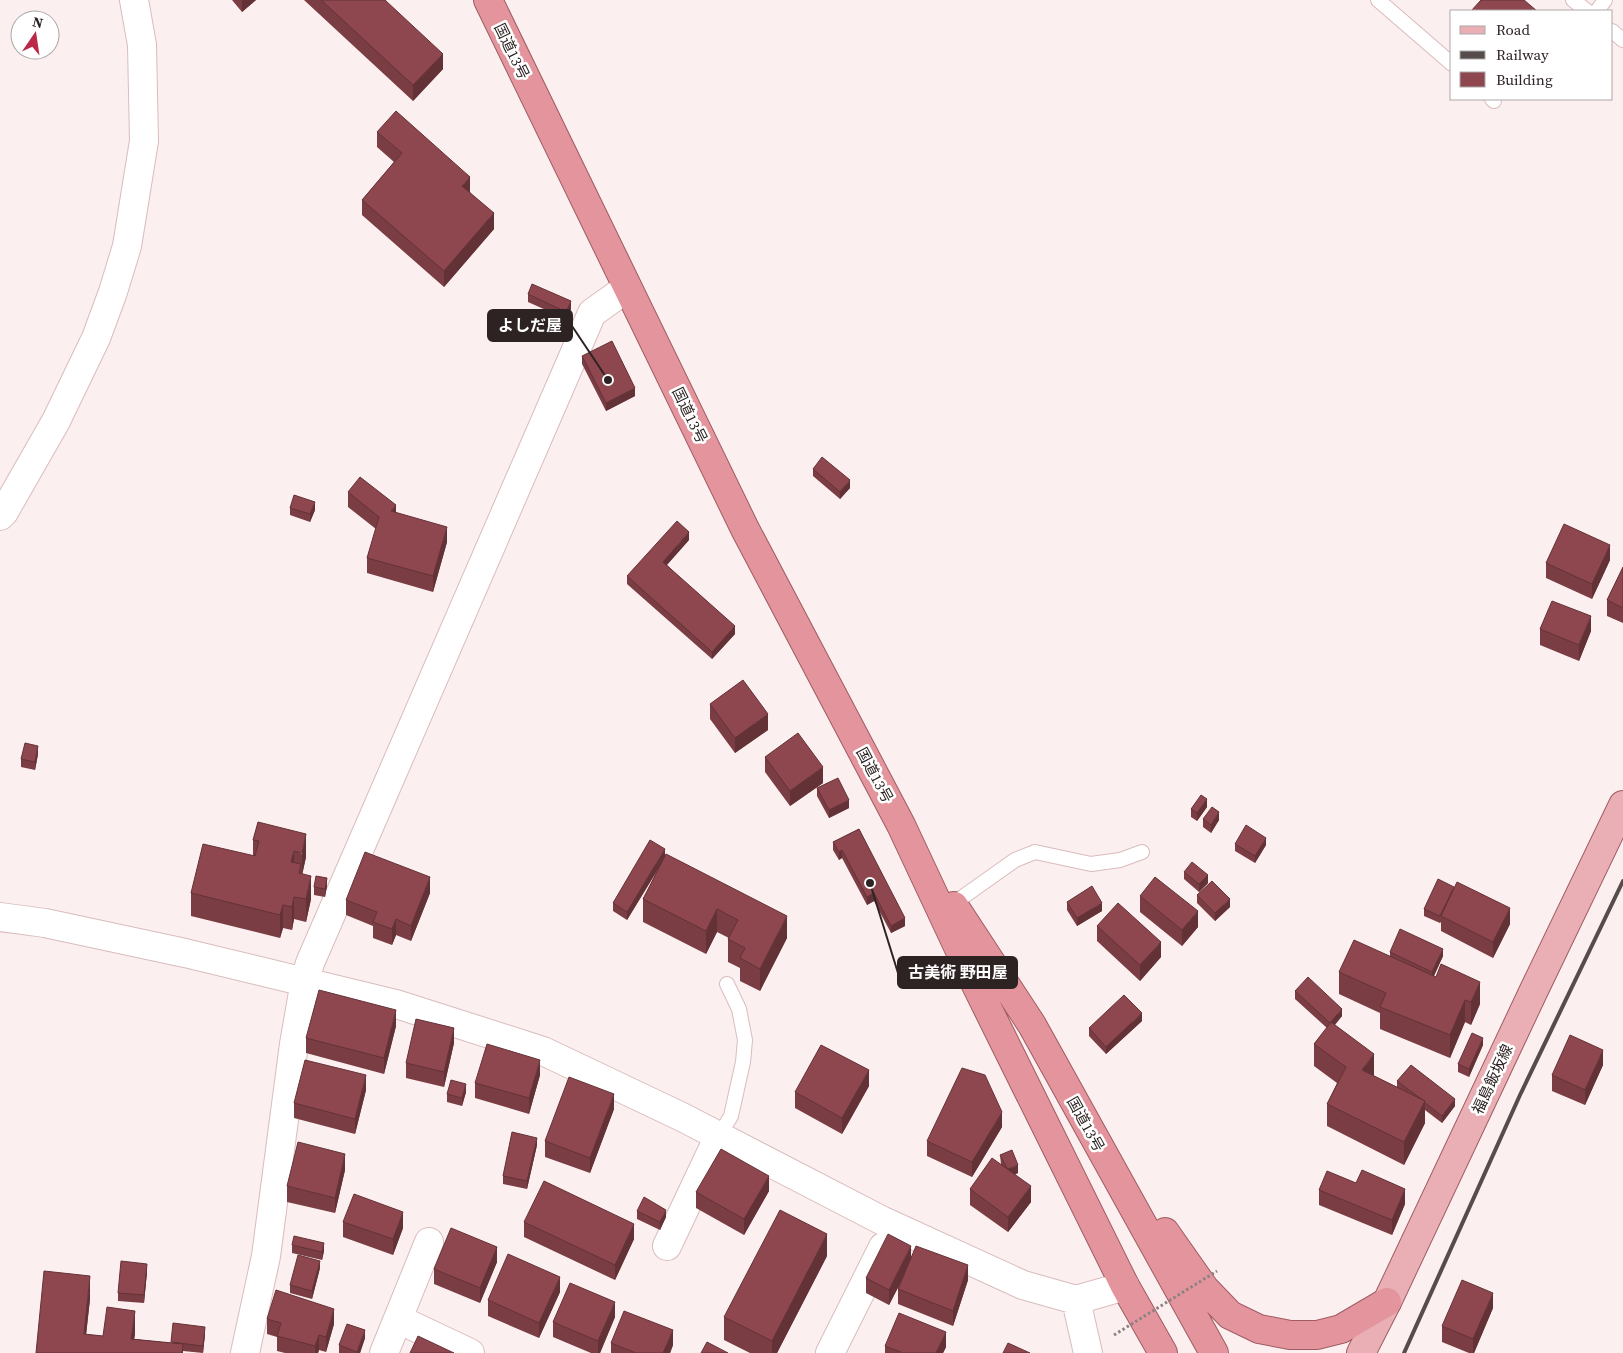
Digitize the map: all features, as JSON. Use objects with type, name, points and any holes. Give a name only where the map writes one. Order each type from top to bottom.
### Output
[{"type":"highway","name":"国道13号","points":[[488,0],[745,529],[902,825],[975,983],[1125,1286],[1163,1353]]},
{"type":"highway","name":"国道13号","points":[[902,825],[1032,1025],[1214,1353]]},
{"type":"highway","points":[[1032,1025],[1182,1258],[1205,1289],[1230,1315],[1259,1329],[1290,1335],[1317,1335],[1341,1329],[1387,1302]]},
{"type":"main road","name":"福島飯坂線","points":[[1361,1353],[1623,805]]},
{"type":"street","points":[[0,516],[56,421],[88,354],[113,292],[127,246],[144,141],[142,45],[134,0]]},
{"type":"street","points":[[245,1353],[266,1256],[294,1044],[304,982],[310,963],[592,313],[628,288]]},
{"type":"street","points":[[0,917],[45,923],[185,953],[396,1004],[543,1051],[719,1136],[893,1226],[1023,1285],[1076,1300],[1125,1286]]},
{"type":"street","points":[[667,1246],[719,1136]]},
{"type":"street","points":[[830,1353],[893,1226]]},
{"type":"street","points":[[384,1353],[429,1242]]},
{"type":"street","points":[[1076,1300],[1088,1353]]},
{"type":"street","points":[[398,1319],[470,1353]]},
{"type":"lane","points":[[1378,0],[1450,62]]},
{"type":"lane","points":[[1573,0],[1586,10]]},
{"type":"lane","points":[[1613,32],[1623,40]]},
{"type":"lane","points":[[953,904],[1015,860],[1035,852],[1091,864],[1120,860],[1142,852]]},
{"type":"lane","points":[[719,1136],[731,1116],[743,1062],[745,1040],[739,1010],[727,984]]},
{"type":"path","points":[[1114,1334],[1216,1271]]},
{"type":"building","points":[[321,0],[385,0],[443,54],[413,85]]},
{"type":"building","points":[[1481,0],[1524,0],[1536,10],[1472,10]]},
{"type":"building","points":[[396,111],[470,177],[462,186],[494,213],[444,271],[362,200],[402,153],[377,132]]},
{"type":"building","points":[[532,284],[571,301],[566,312],[528,294]]},
{"type":"building","points":[[612,341],[635,388],[606,403],[582,356]]},
{"type":"building","points":[[822,457],[850,480],[840,492],[813,469]]},
{"type":"building","points":[[360,477],[396,505],[391,511],[447,527],[433,576],[367,558],[379,517],[348,492]]},
{"type":"building","points":[[294,495],[315,502],[310,514],[290,508]]},
{"type":"building","points":[[677,521],[689,532],[663,562],[735,626],[712,652],[627,576]]},
{"type":"building","points":[[1564,524],[1610,545],[1592,584],[1546,563]]},
{"type":"building","points":[[1623,567],[1623,608],[1607,600]]},
{"type":"building","points":[[1552,601],[1591,616],[1579,645],[1540,629]]},
{"type":"building","points":[[743,680],[768,714],[735,738],[710,704]]},
{"type":"building","points":[[798,733],[823,767],[790,791],[765,757]]},
{"type":"building","points":[[25,743],[38,746],[35,762],[21,759]]},
{"type":"building","points":[[838,778],[849,800],[829,810],[817,788]]},
{"type":"building","points":[[1201,795],[1207,799],[1197,813],[1191,809]]},
{"type":"building","points":[[1212,807],[1219,812],[1211,825],[1203,819]]},
{"type":"building","points":[[258,822],[306,834],[302,853],[294,851],[291,862],[301,864],[299,873],[311,876],[306,899],[294,897],[292,907],[283,905],[280,915],[191,893],[203,844],[255,856],[259,841],[253,840]]},
{"type":"building","points":[[1246,825],[1266,838],[1255,856],[1235,844]]},
{"type":"building","points":[[859,829],[905,918],[891,926],[874,893],[867,897],[842,850],[839,852],[833,842]]},
{"type":"building","points":[[650,840],[665,849],[627,912],[613,903]]},
{"type":"building","points":[[365,852],[430,877],[411,926],[396,919],[392,929],[373,922],[377,912],[346,900]]},
{"type":"building","points":[[666,854],[787,916],[760,969],[740,958],[745,948],[728,939],[738,920],[717,909],[706,931],[643,899]]},
{"type":"building","points":[[1192,862],[1208,875],[1199,884],[1184,872]]},
{"type":"building","points":[[316,876],[327,878],[325,889],[314,887]]},
{"type":"building","points":[[1155,877],[1198,911],[1182,930],[1140,896]]},
{"type":"building","points":[[1438,879],[1454,887],[1440,916],[1424,909]]},
{"type":"building","points":[[1212,881],[1230,899],[1215,913],[1197,895]]},
{"type":"building","points":[[1457,882],[1510,908],[1493,942],[1441,916]]},
{"type":"building","points":[[1092,886],[1102,903],[1077,918],[1067,902]]},
{"type":"building","points":[[1118,903],[1161,942],[1140,965],[1097,926]]},
{"type":"building","points":[[1400,929],[1443,949],[1432,972],[1390,952]]},
{"type":"building","points":[[1354,940],[1436,977],[1441,964],[1480,982],[1471,1002],[1465,1000],[1450,1035],[1380,1007],[1386,993],[1339,972]]},
{"type":"building","points":[[1308,977],[1342,1009],[1330,1023],[1295,991]]},
{"type":"building","points":[[319,990],[396,1010],[384,1058],[306,1038]]},
{"type":"building","points":[[1124,995],[1142,1013],[1106,1047],[1089,1028]]},
{"type":"building","points":[[416,1019],[454,1028],[444,1072],[406,1063]]},
{"type":"building","points":[[1331,1022],[1374,1054],[1362,1070],[1425,1101],[1404,1142],[1327,1104],[1346,1067],[1314,1044]]},
{"type":"building","points":[[1472,1033],[1483,1038],[1469,1069],[1458,1064]]},
{"type":"building","points":[[1570,1035],[1603,1050],[1585,1090],[1552,1075]]},
{"type":"building","points":[[487,1044],[540,1060],[529,1098],[475,1083]]},
{"type":"building","points":[[821,1045],[869,1070],[842,1118],[795,1092]]},
{"type":"building","points":[[305,1060],[366,1075],[355,1119],[294,1103]]},
{"type":"building","points":[[1411,1065],[1455,1099],[1442,1116],[1397,1081]]},
{"type":"building","points":[[962,1068],[985,1075],[1002,1112],[972,1162],[927,1141]]},
{"type":"building","points":[[569,1077],[614,1094],[590,1158],[545,1141]]},
{"type":"building","points":[[451,1080],[466,1084],[462,1098],[447,1094]]},
{"type":"building","points":[[512,1132],[537,1138],[527,1181],[503,1176]]},
{"type":"building","points":[[298,1142],[345,1154],[335,1198],[287,1186]]},
{"type":"building","points":[[721,1149],[769,1176],[744,1219],[696,1192]]},
{"type":"building","points":[[1012,1150],[1018,1165],[1008,1169],[1000,1155]]},
{"type":"building","points":[[992,1158],[1031,1186],[1008,1217],[970,1189]]},
{"type":"building","points":[[1362,1170],[1405,1189],[1392,1220],[1319,1190],[1327,1171],[1356,1183]]},
{"type":"building","points":[[544,1181],[634,1224],[615,1265],[524,1222]]},
{"type":"building","points":[[354,1194],[403,1212],[393,1239],[343,1222]]},
{"type":"building","points":[[644,1197],[666,1210],[660,1222],[637,1211]]},
{"type":"building","points":[[780,1210],[827,1234],[772,1341],[724,1317]]},
{"type":"building","points":[[451,1228],[497,1247],[480,1288],[434,1269]]},
{"type":"building","points":[[888,1234],[911,1246],[889,1290],[866,1278]]},
{"type":"building","points":[[294,1236],[324,1243],[322,1252],[292,1245]]},
{"type":"building","points":[[916,1246],[968,1265],[953,1311],[898,1289]]},
{"type":"building","points":[[508,1254],[560,1277],[539,1323],[488,1300]]},
{"type":"building","points":[[298,1255],[320,1261],[312,1291],[290,1285]]},
{"type":"building","points":[[121,1261],[147,1264],[144,1295],[118,1293]]},
{"type":"building","points":[[44,1271],[90,1276],[84,1334],[103,1336],[107,1307],[135,1311],[131,1339],[183,1344],[182,1353],[36,1353]]},
{"type":"building","points":[[1462,1280],[1493,1293],[1473,1339],[1442,1326]]},
{"type":"building","points":[[570,1283],[615,1302],[598,1341],[553,1322]]},
{"type":"building","points":[[276,1290],[334,1309],[326,1337],[319,1335],[315,1346],[277,1336],[281,1323],[267,1319]]},
{"type":"building","points":[[624,1311],[673,1330],[663,1353],[636,1353],[611,1343]]},
{"type":"building","points":[[899,1313],[946,1332],[936,1353],[901,1353],[885,1346]]},
{"type":"building","points":[[173,1323],[205,1327],[203,1346],[171,1342]]},
{"type":"building","points":[[347,1324],[365,1330],[357,1352],[339,1345]]},
{"type":"building","points":[[418,1336],[454,1353],[410,1353]]},
{"type":"building","points":[[707,1342],[728,1353],[701,1353]]},
{"type":"building","points":[[1008,1343],[1030,1353],[1003,1353]]},
{"type":"railway","points":[[1404,1353],[1520,1095],[1623,881]]},
{"type":"place","name":"よしだ屋","points":[[608,380]]},
{"type":"place","name":"古美術 野田屋","points":[[870,883]]}]
